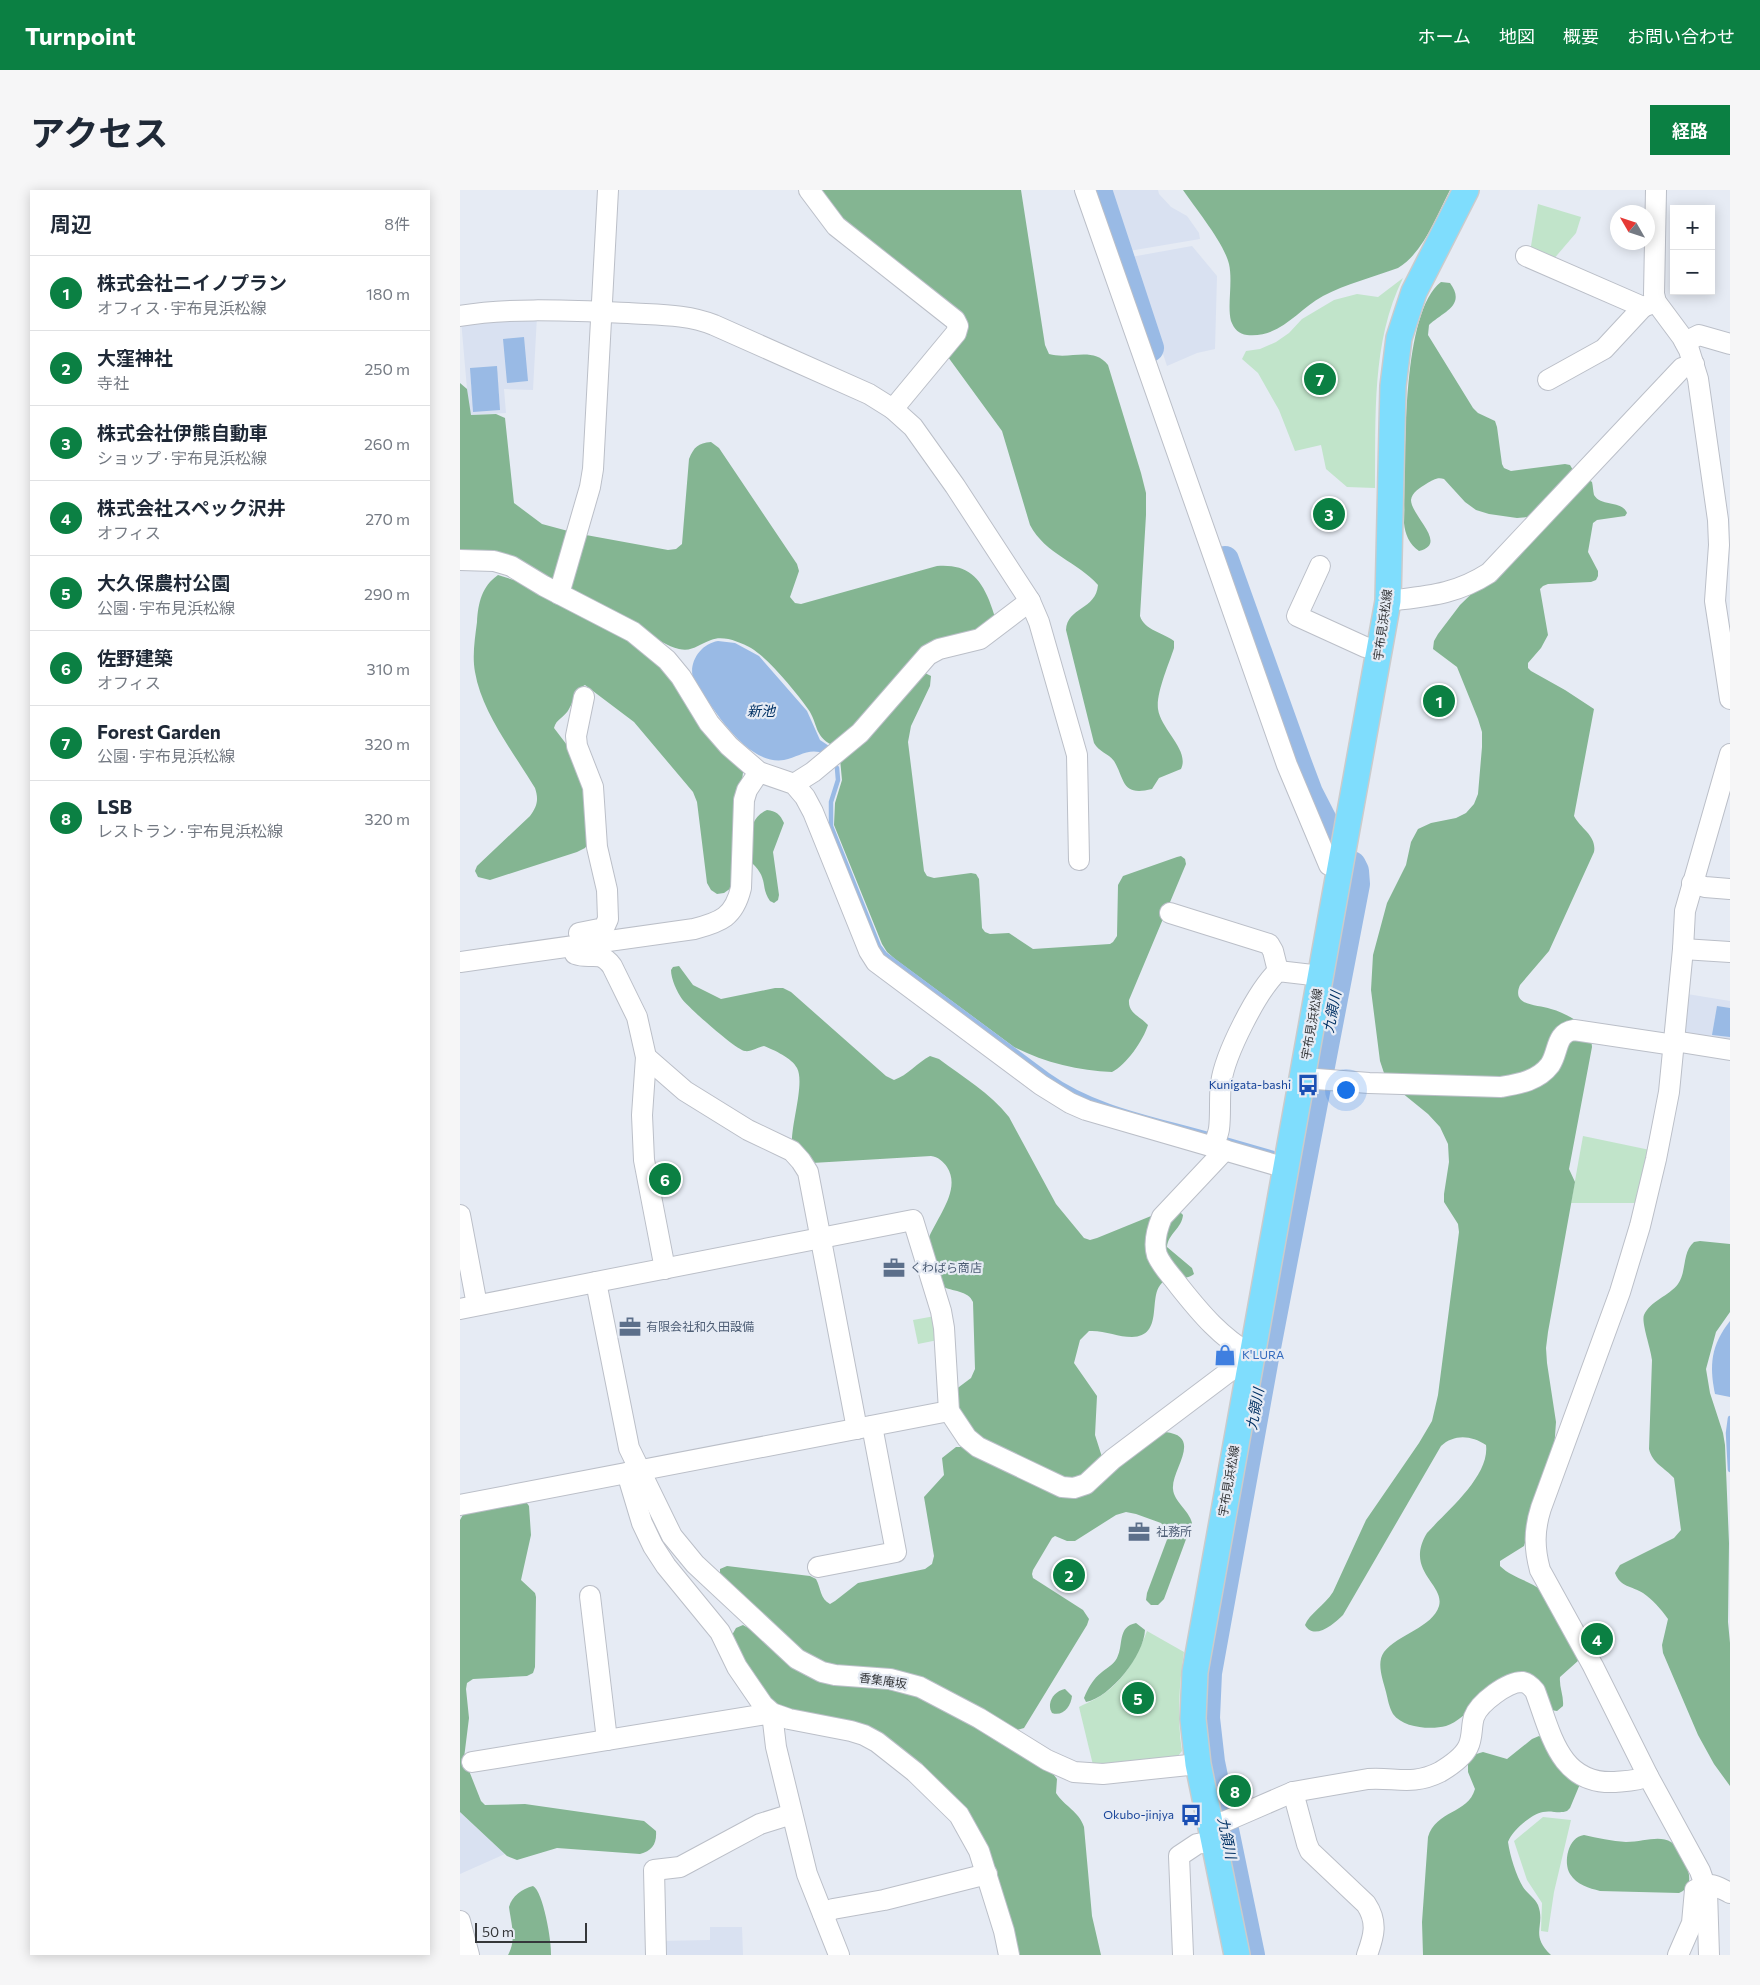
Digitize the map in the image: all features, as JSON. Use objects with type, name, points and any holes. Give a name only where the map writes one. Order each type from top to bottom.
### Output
[{"type":"main road","name":"宇布見浜松線","points":[[1237,1955],[1217,1827],[1198,1764],[1193,1719],[1195,1672],[1286,1168],[1312,1079],[1320,976],[1388,601],[1393,386],[1399,338],[1414,292],[1466,190]]},
{"type":"street","points":[[559,594],[590,487],[593,469],[608,190]]},
{"type":"street","points":[[809,190],[836,226],[955,320],[958,326],[956,333],[893,409]]},
{"type":"street","points":[[1085,190],[1107,258],[1286,765],[1329,865],[1341,867]]},
{"type":"street","points":[[1548,380],[1604,349],[1649,305],[1654,294],[1656,190]]},
{"type":"street","points":[[1526,256],[1649,305],[1685,342],[1698,378],[1718,520],[1719,545],[1715,601],[1730,699]]},
{"type":"street","points":[[460,316],[488,311],[602,312],[683,316],[704,321],[869,394],[893,409],[913,427],[955,486],[1030,601],[1039,622],[1077,755],[1079,860]]},
{"type":"street","points":[[1685,342],[1699,335],[1730,344]]},
{"type":"street","points":[[1388,601],[1460,589],[1489,573],[1682,368],[1694,364]]},
{"type":"street","points":[[460,560],[494,561],[511,566],[559,594],[614,621],[650,645],[667,660],[681,677],[718,735],[759,772],[794,784],[805,797],[813,812],[869,951],[876,962],[1041,1084],[1070,1103],[1103,1115],[1218,1142],[1286,1168]]},
{"type":"street","points":[[1320,566],[1297,616],[1366,647],[1380,650]]},
{"type":"street","points":[[794,784],[813,772],[867,726],[928,655],[939,649],[980,640],[1030,601]]},
{"type":"street","points":[[569,946],[572,934],[604,928],[608,919],[607,890],[597,846],[593,788],[577,746],[576,736],[584,697]]},
{"type":"street","points":[[1709,1955],[1709,1911],[1705,1885],[1693,1855],[1648,1776],[1593,1666],[1540,1570],[1534,1539],[1541,1508],[1620,1292],[1640,1226],[1667,1102],[1683,949],[1685,911],[1730,754]]},
{"type":"street","points":[[460,962],[694,929],[715,924],[725,918],[733,910],[739,899],[744,800],[747,790],[759,772]]},
{"type":"street","points":[[1692,883],[1705,887],[1730,889]]},
{"type":"street","points":[[460,1215],[468,1307],[913,1220],[941,1311],[944,1328],[949,1411],[967,1438],[978,1447],[1062,1488],[1074,1488],[1086,1484],[1112,1459],[1251,1355],[1224,1336],[1196,1309],[1162,1265],[1156,1248],[1157,1229],[1162,1217],[1218,1142],[1221,1084],[1229,1054],[1252,1009],[1278,971],[1269,944],[1170,913]]},
{"type":"street","points":[[569,946],[580,956],[600,955],[607,959],[637,1017],[646,1057],[642,1115],[644,1160],[665,1269]]},
{"type":"street","points":[[1683,949],[1730,952]]},
{"type":"street","points":[[1278,971],[1320,976]]},
{"type":"street","points":[[1312,1079],[1501,1087],[1521,1084],[1538,1076],[1549,1067],[1556,1055],[1561,1035],[1567,1031],[1574,1030],[1730,1050]]},
{"type":"street","points":[[646,1057],[685,1091],[748,1130],[792,1151],[802,1161],[808,1172],[820,1238],[864,1427],[896,1552],[818,1567]]},
{"type":"street","points":[[596,1282],[642,1524],[653,1546],[666,1566],[720,1632],[736,1667],[763,1705],[772,1713],[789,1719],[864,1734],[915,1772],[959,1815],[979,1851],[1004,1931],[1009,1955]]},
{"type":"street","points":[[460,1505],[949,1411]]},
{"type":"street","name":"香集庵坂","points":[[633,1472],[672,1536],[686,1555],[787,1650],[809,1667],[835,1675],[890,1679],[920,1687],[979,1718],[1047,1760],[1074,1772],[1103,1774],[1198,1764]]},
{"type":"street","points":[[590,1596],[607,1740]]},
{"type":"street","points":[[1183,1955],[1179,1856],[1217,1827],[1293,1792],[1378,1778],[1401,1781],[1414,1780],[1440,1772],[1461,1756],[1468,1747],[1472,1737],[1474,1717],[1484,1702],[1515,1683],[1523,1682],[1530,1685],[1535,1691],[1558,1751],[1571,1769],[1587,1778],[1602,1782],[1642,1779],[1648,1776]]},
{"type":"street","points":[[472,1762],[772,1713]]},
{"type":"street","points":[[772,1713],[776,1747],[807,1874],[839,1955]]},
{"type":"street","points":[[1293,1792],[1310,1851],[1366,1904],[1372,1914],[1375,1925],[1368,1955]]},
{"type":"street","points":[[656,1955],[654,1870],[680,1868],[760,1824],[792,1814]]},
{"type":"street","points":[[823,1914],[833,1909],[884,1900],[987,1874]]},
{"type":"street","points":[[1678,1955],[1692,1923],[1695,1890],[1712,1884],[1730,1893]]},
{"type":"street","points":[[460,1921],[470,1955]]},
{"type":"shaded area","points":[[1109,190],[1158,190],[1159,194],[1171,207],[1187,216],[1199,233],[1200,239],[1129,251]]},
{"type":"shaded area","points":[[1192,246],[1217,276],[1215,349],[1197,353],[1167,366],[1131,257]]},
{"type":"shaded area","points":[[537,316],[533,390],[504,389],[506,413],[471,415],[469,412],[461,320]]},
{"type":"shaded area","points":[[1687,994],[1730,1001],[1730,1044],[1683,1037]]},
{"type":"shaded area","points":[[460,1812],[505,1854],[460,1874]]},
{"type":"shaded area","points":[[710,1927],[742,1927],[743,1955],[661,1955],[661,1941],[710,1940]]},
{"type":"green space","points":[[816,190],[1021,190],[1045,345],[1049,354],[1095,356],[1102,359],[1108,365],[1146,493],[1140,616],[1142,621],[1150,628],[1174,641],[1174,648],[1159,695],[1158,709],[1164,725],[1182,755],[1183,762],[1181,769],[1159,778],[1152,789],[1135,791],[1129,788],[1114,761],[1094,743],[1066,630],[1071,617],[1092,599],[1098,585],[1081,570],[1053,551],[1036,535],[1030,525],[1002,431],[948,357],[961,336],[849,230]]},
{"type":"green space","points":[[1183,190],[1450,190],[1422,243],[1415,253],[1398,268],[1350,284],[1323,296],[1288,322],[1270,332],[1259,335],[1247,335],[1237,331],[1231,321],[1230,271],[1222,246]]},
{"type":"green space","points":[[1538,204],[1581,217],[1576,233],[1552,261],[1530,252]]},
{"type":"green space","points":[[1403,278],[1385,328],[1380,354],[1377,381],[1375,488],[1347,487],[1326,469],[1321,445],[1295,451],[1279,410],[1258,373],[1242,359],[1246,351],[1260,349],[1276,342],[1289,333],[1302,319],[1334,300],[1357,294],[1378,297]]},
{"type":"green space","points":[[1441,282],[1450,283],[1456,297],[1451,308],[1429,325],[1428,335],[1473,408],[1478,413],[1495,421],[1504,468],[1511,471],[1565,464],[1570,465],[1573,470],[1538,510],[1528,517],[1517,518],[1476,510],[1465,502],[1444,479],[1431,481],[1417,490],[1411,500],[1416,514],[1430,536],[1430,542],[1427,547],[1419,551],[1408,538],[1404,523],[1408,395],[1411,359],[1418,326],[1427,299]]},
{"type":"green space","points":[[460,383],[467,389],[471,415],[496,414],[505,418],[514,503],[542,524],[568,531],[558,578],[551,581],[533,567],[514,557],[460,551]]},
{"type":"green space","points":[[711,442],[719,448],[797,564],[799,571],[790,597],[795,603],[801,604],[937,566],[956,567],[970,573],[985,591],[995,616],[990,627],[937,644],[869,715],[832,745],[822,738],[808,709],[774,667],[751,648],[721,638],[711,640],[692,649],[679,649],[655,638],[617,612],[570,589],[586,535],[668,550],[676,549],[682,544],[689,459],[697,446]]},
{"type":"green space","points":[[1589,480],[1592,482],[1594,495],[1597,499],[1621,506],[1627,513],[1625,516],[1597,520],[1593,523],[1588,552],[1598,571],[1596,580],[1591,582],[1548,584],[1540,589],[1548,635],[1541,648],[1528,663],[1528,668],[1594,709],[1574,816],[1591,837],[1594,852],[1549,951],[1520,985],[1518,992],[1520,999],[1524,1002],[1558,1011],[1578,1022],[1588,1033],[1592,1047],[1569,1169],[1575,1182],[1546,1348],[1556,1422],[1554,1450],[1524,1546],[1500,1561],[1500,1566],[1505,1570],[1542,1591],[1579,1660],[1560,1677],[1563,1706],[1557,1711],[1551,1710],[1533,1680],[1475,1707],[1458,1720],[1446,1726],[1425,1728],[1403,1722],[1393,1714],[1381,1672],[1382,1656],[1390,1646],[1430,1620],[1439,1606],[1439,1598],[1436,1591],[1422,1567],[1420,1557],[1421,1546],[1427,1533],[1456,1504],[1474,1481],[1485,1457],[1486,1445],[1474,1439],[1463,1437],[1451,1439],[1441,1446],[1343,1615],[1335,1623],[1319,1631],[1309,1630],[1305,1625],[1333,1592],[1366,1520],[1432,1421],[1438,1395],[1459,1232],[1458,1224],[1444,1202],[1449,1162],[1448,1144],[1440,1127],[1428,1114],[1396,1088],[1385,1076],[1380,1061],[1371,990],[1373,955],[1387,903],[1406,865],[1411,842],[1418,829],[1431,823],[1456,818],[1466,813],[1474,804],[1478,794],[1482,732],[1457,667],[1433,649],[1434,641],[1460,605]]},
{"type":"green space","points":[[498,575],[523,583],[628,639],[660,666],[743,772],[731,888],[724,893],[717,894],[711,890],[707,883],[697,802],[693,792],[634,722],[585,685],[577,692],[571,706],[554,728],[570,749],[584,776],[590,841],[585,848],[577,852],[490,880],[478,877],[475,871],[477,866],[530,816],[536,806],[537,799],[535,788],[484,702],[475,672],[474,647],[480,602],[488,584]]},
{"type":"green space","points":[[923,672],[931,676],[930,686],[911,726],[908,742],[924,871],[927,876],[934,878],[976,874],[979,879],[982,928],[985,932],[990,934],[1009,933],[1033,949],[1110,944],[1117,936],[1118,885],[1123,876],[1177,857],[1181,856],[1185,859],[1186,864],[1129,1000],[1132,1012],[1148,1025],[1133,1052],[1123,1064],[1112,1072],[1061,1065],[1014,1047],[895,959],[882,944],[834,825],[835,803],[842,780],[840,759]]},
{"type":"green space","points":[[767,810],[773,811],[781,817],[784,823],[773,852],[779,895],[778,900],[774,903],[767,896],[763,878],[752,863],[752,826],[760,814]]},
{"type":"green space","points":[[679,966],[693,985],[721,999],[775,988],[783,988],[791,992],[886,1076],[894,1080],[930,1056],[939,1059],[1002,1108],[1009,1117],[1056,1204],[1084,1238],[1090,1240],[1097,1238],[1156,1214],[1179,1211],[1183,1215],[1167,1247],[1192,1268],[1194,1274],[1186,1278],[1169,1279],[1161,1284],[1157,1290],[1154,1315],[1148,1330],[1142,1335],[1132,1337],[1089,1331],[1080,1340],[1074,1363],[1097,1396],[1095,1435],[1102,1457],[1082,1477],[1064,1480],[982,1441],[960,1416],[955,1390],[971,1378],[975,1369],[973,1302],[964,1293],[942,1286],[928,1240],[950,1194],[951,1176],[947,1167],[938,1158],[931,1156],[812,1163],[792,1143],[799,1093],[799,1075],[795,1064],[764,1046],[747,1051],[740,1049],[713,1028],[686,1004],[678,993],[671,970],[673,967]]},
{"type":"green space","points":[[1583,1136],[1650,1150],[1637,1203],[1571,1203]]},
{"type":"green space","points":[[1694,1242],[1730,1244],[1730,1312],[1716,1332],[1706,1369],[1710,1393],[1725,1445],[1729,1543],[1730,1786],[1714,1764],[1698,1735],[1663,1653],[1662,1645],[1668,1619],[1650,1598],[1623,1584],[1615,1573],[1620,1565],[1674,1538],[1681,1530],[1674,1478],[1656,1462],[1649,1449],[1652,1360],[1643,1318],[1647,1310],[1655,1302],[1678,1284],[1690,1246]]},
{"type":"green space","points":[[935,1316],[938,1340],[918,1344],[913,1320]]},
{"type":"green space","points":[[1165,1432],[1176,1435],[1182,1440],[1184,1447],[1183,1455],[1173,1489],[1176,1498],[1192,1523],[1164,1599],[1158,1605],[1151,1605],[1146,1600],[1169,1532],[1161,1523],[1126,1512],[1116,1515],[1075,1541],[1067,1541],[1055,1536],[1052,1538],[1033,1570],[1033,1578],[1083,1610],[1089,1619],[1024,1728],[1017,1730],[824,1663],[803,1652],[720,1573],[720,1569],[727,1566],[810,1576],[816,1579],[822,1596],[830,1604],[858,1583],[925,1569],[932,1564],[934,1556],[924,1497],[944,1475],[942,1458],[956,1447],[964,1447],[1060,1495]]},
{"type":"green space","points":[[524,1499],[529,1506],[531,1535],[521,1580],[535,1593],[536,1597],[535,1667],[533,1673],[527,1676],[473,1679],[467,1683],[469,1718],[464,1758],[481,1801],[485,1805],[525,1804],[644,1821],[656,1831],[656,1836],[655,1843],[651,1849],[644,1853],[557,1848],[517,1860],[507,1856],[460,1812],[460,1520],[465,1511]]},
{"type":"green space","points":[[1136,1623],[1145,1630],[1139,1651],[1115,1684],[1106,1692],[1086,1702],[1084,1698],[1091,1684],[1117,1658],[1123,1632],[1130,1625]]},
{"type":"green space","points":[[743,1625],[750,1629],[792,1667],[805,1675],[819,1681],[889,1688],[917,1696],[975,1726],[1054,1775],[1057,1779],[1056,1793],[1079,1817],[1084,1827],[1092,1916],[1101,1955],[1017,1955],[1012,1929],[920,1766],[776,1706],[743,1663],[732,1635],[736,1628]]},
{"type":"green space","points":[[1147,1631],[1184,1652],[1179,1702],[1182,1751],[1178,1756],[1093,1765],[1079,1707],[1106,1692],[1122,1677],[1137,1655]]},
{"type":"green space","points":[[1065,1689],[1072,1696],[1070,1703],[1063,1712],[1052,1713],[1050,1705],[1052,1698],[1057,1692]]},
{"type":"green space","points":[[1539,1736],[1545,1739],[1580,1784],[1567,1811],[1538,1813],[1518,1828],[1508,1842],[1520,1882],[1538,1905],[1540,1912],[1539,1935],[1544,1948],[1551,1955],[1423,1955],[1422,1922],[1428,1837],[1432,1828],[1466,1803],[1471,1797],[1475,1789],[1468,1772],[1468,1764],[1473,1755],[1483,1752],[1507,1759],[1532,1739]]},
{"type":"green space","points":[[1543,1817],[1571,1820],[1554,1892],[1548,1932],[1541,1931],[1542,1903],[1527,1880],[1514,1841]]},
{"type":"green space","points":[[1584,1835],[1626,1842],[1658,1839],[1672,1842],[1683,1856],[1687,1867],[1689,1875],[1688,1886],[1679,1893],[1600,1891],[1584,1886],[1570,1874],[1567,1857],[1574,1840]]},
{"type":"green space","points":[[533,1886],[537,1890],[543,1907],[551,1955],[508,1955],[513,1937],[509,1907],[512,1900],[518,1894]]},
{"type":"water","points":[[524,337],[528,381],[507,383],[503,339]]},
{"type":"water","points":[[497,366],[500,410],[473,412],[470,368]]},
{"type":"water","name":"新池","points":[[718,641],[735,643],[759,656],[807,711],[820,740],[832,748],[825,754],[809,752],[784,760],[770,759],[757,754],[733,734],[695,683],[692,670],[693,663],[700,651],[705,646]]},
{"type":"water","points":[[1717,1006],[1730,1008],[1730,1037],[1712,1035]]},
{"type":"water","points":[[1730,1321],[1730,1397],[1715,1394],[1712,1364],[1715,1347]]},
{"type":"waterway","points":[[1098,190],[1150,348]]},
{"type":"waterway","points":[[1225,560],[1309,793],[1330,834]]},
{"type":"waterway","points":[[837,768],[838,780],[831,802],[831,826],[879,946],[885,954],[1066,1087],[1126,1112],[1211,1135]]},
{"type":"waterway","name":"九領川","points":[[1251,1955],[1211,1762],[1206,1718],[1208,1673],[1265,1358],[1356,884],[1355,871],[1352,865]]},
{"type":"waterway","points":[[1221,1138],[1273,1153]]},
{"type":"waterway","points":[[1730,1418],[1728,1433],[1730,1470]]},
{"type":"place","name":"Forest Garden","points":[[1320,379]]},
{"type":"place","name":"株式会社伊熊自動車","points":[[1329,514]]},
{"type":"place","name":"株式会社ニイノプラン","points":[[1439,701]]},
{"type":"place","name":"Kunigata-bashi","points":[[1308,1085]]},
{"type":"place","name":"佐野建築","points":[[665,1179]]},
{"type":"place","name":"くわばら商店","points":[[894,1268]]},
{"type":"place","name":"有限会社和久田設備","points":[[630,1327]]},
{"type":"place","name":"K'LURA","points":[[1225,1355]]},
{"type":"place","name":"社務所","points":[[1139,1532]]},
{"type":"place","name":"大窪神社","points":[[1069,1575]]},
{"type":"place","name":"株式会社スペック沢井","points":[[1597,1639]]},
{"type":"place","name":"大久保農村公園","points":[[1138,1698]]},
{"type":"place","name":"LSB","points":[[1235,1791]]},
{"type":"place","name":"Okubo-jinjya","points":[[1191,1815]]}]
